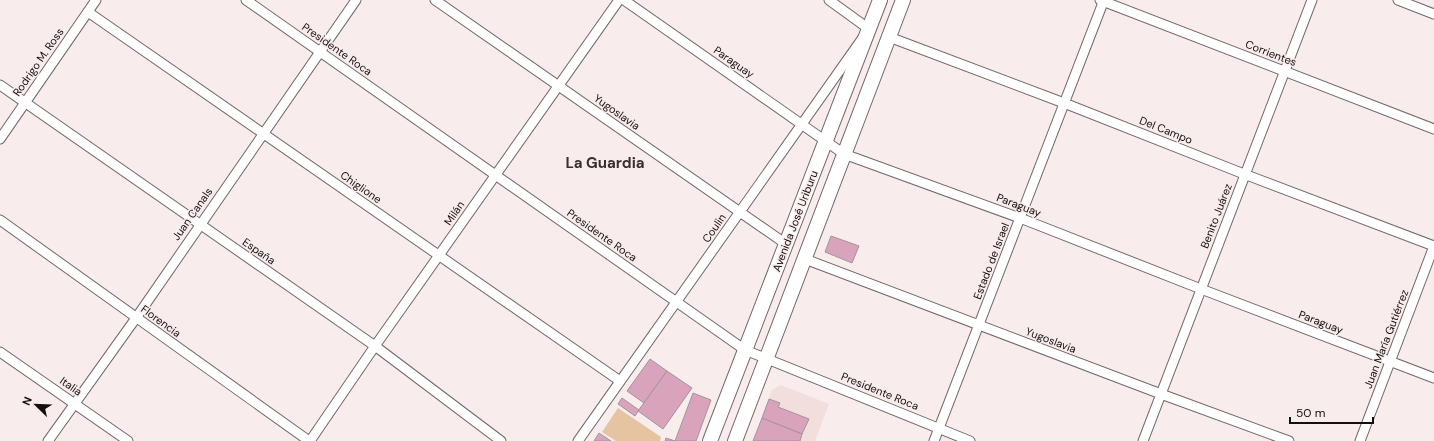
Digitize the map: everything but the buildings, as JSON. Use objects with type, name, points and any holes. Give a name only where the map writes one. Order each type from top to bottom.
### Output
[{"type":"main road","name":"Avenida José Uriburu","points":[[710,441],[880,0]]},
{"type":"main road","name":"Avenida José Uriburu","points":[[735,441],[903,0]]},
{"type":"street","name":"Rodrigo M. Ross","points":[[0,139],[96,0]]},
{"type":"street","name":"Presidente Roca","points":[[246,0],[745,350],[970,441]]},
{"type":"street","name":"Juan Canals","points":[[48,441],[136,318],[356,0]]},
{"type":"street","name":"Yugoslavia","points":[[435,0],[786,244]]},
{"type":"street","name":"Milán","points":[[309,441],[619,0]]},
{"type":"street","name":"Paraguay","points":[[624,0],[844,154],[1020,218],[1434,378]]},
{"type":"street","points":[[829,0],[868,29]]},
{"type":"street","name":"Corrientes","points":[[1103,0],[1434,129]]},
{"type":"street","name":"Estado de Israel","points":[[934,441],[1103,0]]},
{"type":"street","name":"Benito Juárez","points":[[1143,441],[1244,174],[1312,0]]},
{"type":"street","points":[[1398,0],[1434,14]]},
{"type":"street","name":"Chiglione","points":[[88,12],[620,381]]},
{"type":"street","name":"Coulin","points":[[578,441],[868,29]]},
{"type":"street","name":"Del Campo","points":[[889,37],[1064,102],[1244,174],[1434,246]]},
{"type":"street","name":"España","points":[[0,85],[375,346],[501,441]]},
{"type":"street","name":"Florencia","points":[[0,220],[309,441]]},
{"type":"street","name":"Juan María Gutiérrez","points":[[1360,441],[1434,246]]},
{"type":"street","name":"Yugoslavia","points":[[805,259],[1289,441]]},
{"type":"street","name":"Italia","points":[[0,352],[128,441]]},
{"type":"shaded area","points":[[781,385],[829,404],[815,441],[753,441],[772,390]]},
{"type":"shaded area","points":[[618,408],[661,437],[660,441],[616,441],[602,432]]},
{"type":"district","name":"La Guardia","points":[[605,163]]}]
